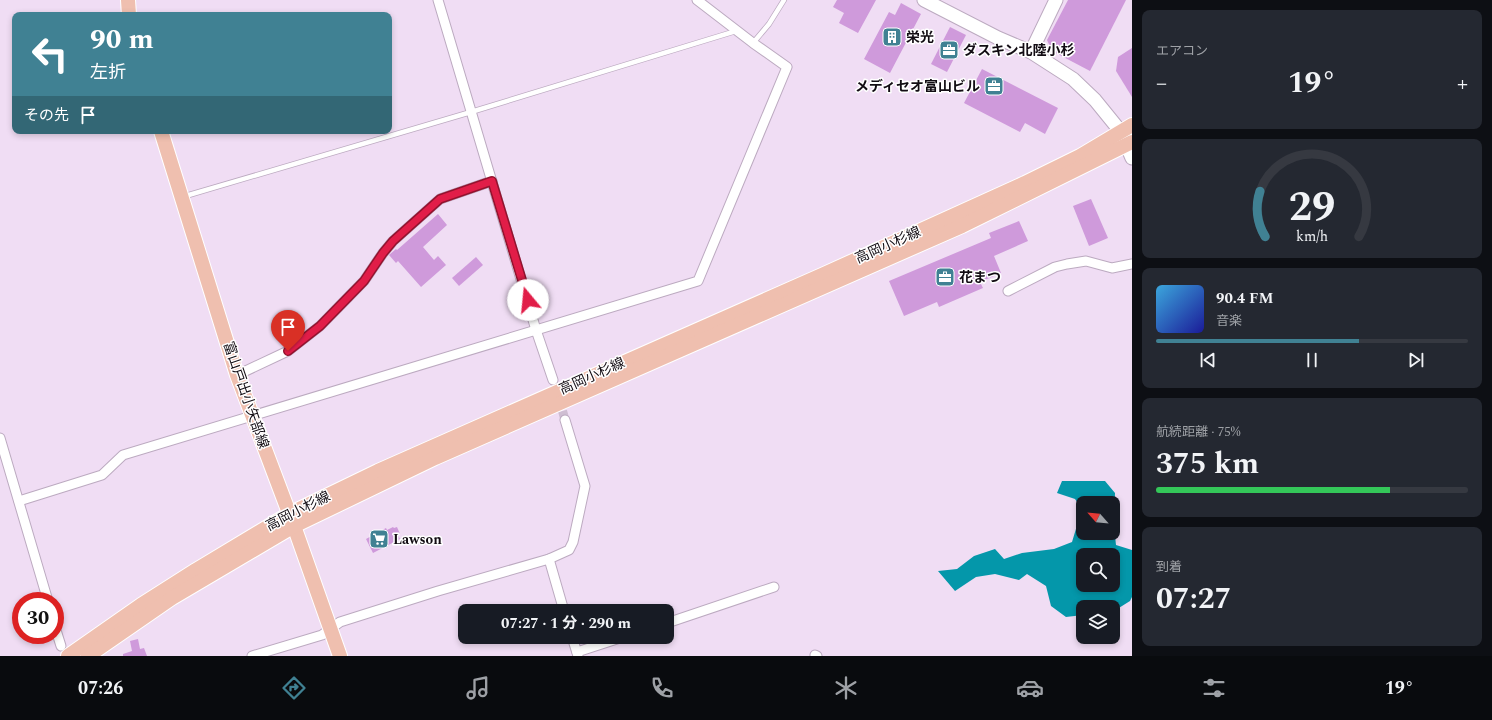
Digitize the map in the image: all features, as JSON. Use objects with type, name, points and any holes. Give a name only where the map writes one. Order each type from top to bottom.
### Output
[{"type":"main road","points":[[128,0],[129,12]]},
{"type":"main road","name":"高岡小杉線","points":[[65,651],[184,577],[291,520],[378,470],[822,275],[1025,183],[1080,156],[1126,128]]},
{"type":"main road","name":"富山戸出小矢部線","points":[[162,134],[237,375],[340,656]]},
{"type":"main road","name":"高岡小杉線","points":[[88,656],[172,598],[291,520],[962,226],[1130,149]]},
{"type":"street","points":[[438,0],[536,330],[553,380]]},
{"type":"street","points":[[19,501],[102,475],[123,455],[698,281],[787,67],[752,43],[697,0]]},
{"type":"street","points":[[924,0],[998,38],[1030,52],[1073,79],[1126,128],[1130,149]]},
{"type":"street","points":[[1030,52],[1056,0]]},
{"type":"street","points":[[237,375],[288,351],[320,326],[364,281],[393,241],[440,199],[492,181]]},
{"type":"street","points":[[1008,291],[1054,267],[1067,264],[1086,261],[1112,268],[1132,264]]},
{"type":"street","points":[[252,656],[322,635],[340,622],[438,591],[549,559],[569,550],[573,542],[585,486],[566,420]]},
{"type":"street","points":[[0,438],[45,592]]},
{"type":"street","points":[[549,559],[562,604]]},
{"type":"street","points":[[674,621],[774,587]]},
{"type":"street","points":[[574,644],[577,654],[604,644]]},
{"type":"lane","points":[[752,43],[769,24],[784,0]]},
{"type":"lane","points":[[181,198],[471,112],[736,30]]},
{"type":"water","points":[[1062,481],[1105,481],[1115,493],[1115,496],[1076,496],[1076,500],[1057,493]]},
{"type":"water","points":[[1076,529],[1076,540],[1115,540],[1116,545],[1132,550],[1132,597],[1130,601],[1120,607],[1120,600],[1076,600],[1076,616],[1066,617],[1051,606],[1046,586],[1027,574],[1019,580],[995,574],[976,577],[955,591],[938,571],[957,569],[974,556],[995,549],[1004,559],[1022,553],[1054,549],[1072,542]]},
{"type":"building","points":[[837,0],[876,0],[858,33],[839,23],[844,13],[833,7]]},
{"type":"building","points":[[1068,0],[1126,0],[1090,71],[1052,51],[1047,40]]},
{"type":"building","name":"栄光","points":[[901,3],[921,14],[890,73],[864,59],[889,12],[895,15]]},
{"type":"building","name":"ダスキン北陸小杉","points":[[950,27],[966,35],[947,72],[931,64]]},
{"type":"building","points":[[1132,48],[1132,97],[1116,71],[1118,57]]},
{"type":"building","name":"メディセオ富山ビル","points":[[982,69],[1058,108],[1045,134],[1025,123],[1020,132],[964,103]]},
{"type":"building","points":[[1091,199],[1108,238],[1089,246],[1073,206]]},
{"type":"building","points":[[438,214],[447,225],[423,247],[434,260],[438,256],[446,265],[421,287],[398,261],[396,263],[389,255],[396,249],[397,250]]},
{"type":"building","name":"花まつ","points":[[1019,221],[1028,241],[994,256],[1001,273],[980,282],[983,288],[939,307],[937,302],[904,316],[889,281],[991,238],[989,233]]},
{"type":"building","points":[[476,257],[483,265],[459,286],[452,278]]},
{"type":"building","points":[[397,527],[400,534],[398,535],[400,539],[373,553],[366,539],[386,528],[387,530]]},
{"type":"building","points":[[138,639],[140,649],[144,648],[147,656],[123,656],[123,654],[132,651],[130,641]]},
{"type":"tunnel","points":[[559,398],[565,420]]},
{"type":"place","name":"栄光","points":[[892,37]]},
{"type":"place","name":"ダスキン北陸小杉","points":[[949,50]]},
{"type":"place","name":"メディセオ富山ビル","points":[[994,86]]},
{"type":"place","name":"花まつ","points":[[945,277]]},
{"type":"place","name":"Lawson","points":[[379,539]]},
{"type":"route","points":[[288,351],[320,326],[364,281],[393,241],[440,199],[492,181],[528,300]]}]
